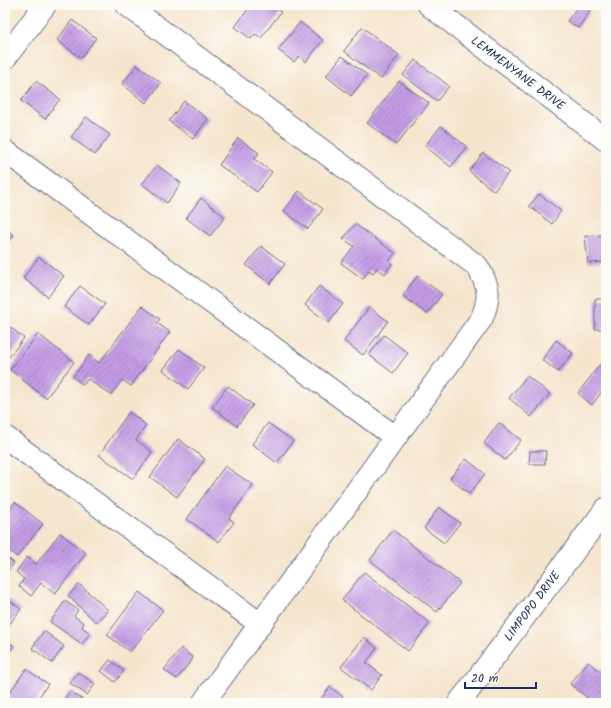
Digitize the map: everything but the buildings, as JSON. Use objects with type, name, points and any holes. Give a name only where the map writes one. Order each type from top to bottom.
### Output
[{"type":"street","points":[[5,58],[45,5]]},
{"type":"street","points":[[128,5],[477,266],[485,279],[488,292],[487,305],[482,318],[203,703]]},
{"type":"street","name":"LEMMENYANE DRIVE","points":[[429,5],[606,140]]},
{"type":"street","points":[[5,151],[395,437]]},
{"type":"street","points":[[5,437],[260,624]]},
{"type":"street","name":"LIMPOPO DRIVE","points":[[459,703],[606,509]]}]
